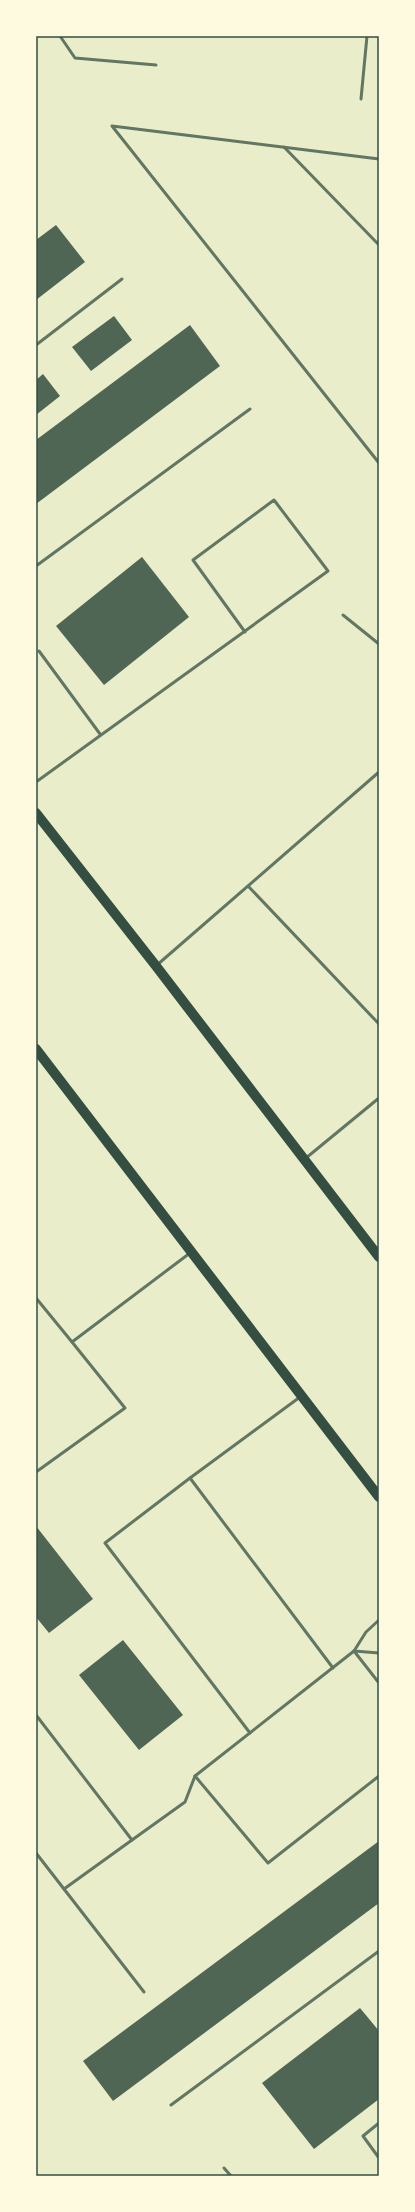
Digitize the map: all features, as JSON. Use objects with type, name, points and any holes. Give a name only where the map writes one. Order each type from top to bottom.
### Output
[{"type":"main road","points":[[36,813],[156,966],[379,1257]]},
{"type":"main road","points":[[36,1049],[379,1497]]},
{"type":"lane","points":[[60,36],[75,58],[156,65]]},
{"type":"lane","points":[[361,99],[367,36]]},
{"type":"lane","points":[[379,159],[112,126],[379,463]]},
{"type":"lane","points":[[284,147],[379,245]]},
{"type":"lane","points":[[36,345],[122,279]]},
{"type":"lane","points":[[36,566],[250,409]]},
{"type":"lane","points":[[36,782],[100,734],[245,632],[328,571],[274,500],[193,560],[245,632]]},
{"type":"lane","points":[[343,615],[379,644]]},
{"type":"lane","points":[[39,651],[100,734]]},
{"type":"lane","points":[[156,966],[249,887],[379,772]]},
{"type":"lane","points":[[249,887],[379,1024]]},
{"type":"lane","points":[[304,1160],[379,1098]]},
{"type":"lane","points":[[72,1342],[191,1252]]},
{"type":"lane","points":[[36,1298],[125,1408],[36,1472]]},
{"type":"lane","points":[[250,1734],[105,1543],[301,1396]]},
{"type":"lane","points":[[190,1478],[333,1668]]},
{"type":"lane","points":[[64,1889],[185,1802],[196,1776],[354,1652],[366,1632],[379,1620]]},
{"type":"lane","points":[[354,1652],[379,1653]]},
{"type":"lane","points":[[354,1652],[379,1684]]},
{"type":"lane","points":[[36,1715],[132,1840]]},
{"type":"lane","points":[[196,1776],[268,1863],[379,1776]]},
{"type":"lane","points":[[36,1853],[144,1992]]},
{"type":"lane","points":[[170,2105],[379,1951]]},
{"type":"lane","points":[[379,2123],[363,2136],[379,2158]]},
{"type":"lane","points":[[224,2168],[231,2176]]},
{"type":"building","points":[[56,225],[85,262],[36,300],[36,240]]},
{"type":"building","points":[[114,316],[132,340],[91,371],[72,347]]},
{"type":"building","points":[[190,325],[220,366],[36,504],[36,440]]},
{"type":"building","points":[[43,374],[60,396],[36,415],[36,380]]},
{"type":"building","points":[[142,557],[189,617],[104,685],[56,626]]},
{"type":"building","points":[[36,1526],[93,1599],[49,1633],[36,1617]]},
{"type":"building","points":[[123,1640],[183,1715],[139,1750],[79,1675]]},
{"type":"building","points":[[379,1841],[379,1903],[113,2101],[83,2061]]},
{"type":"building","points":[[360,2008],[379,2031],[379,2099],[314,2149],[262,2083]]}]
